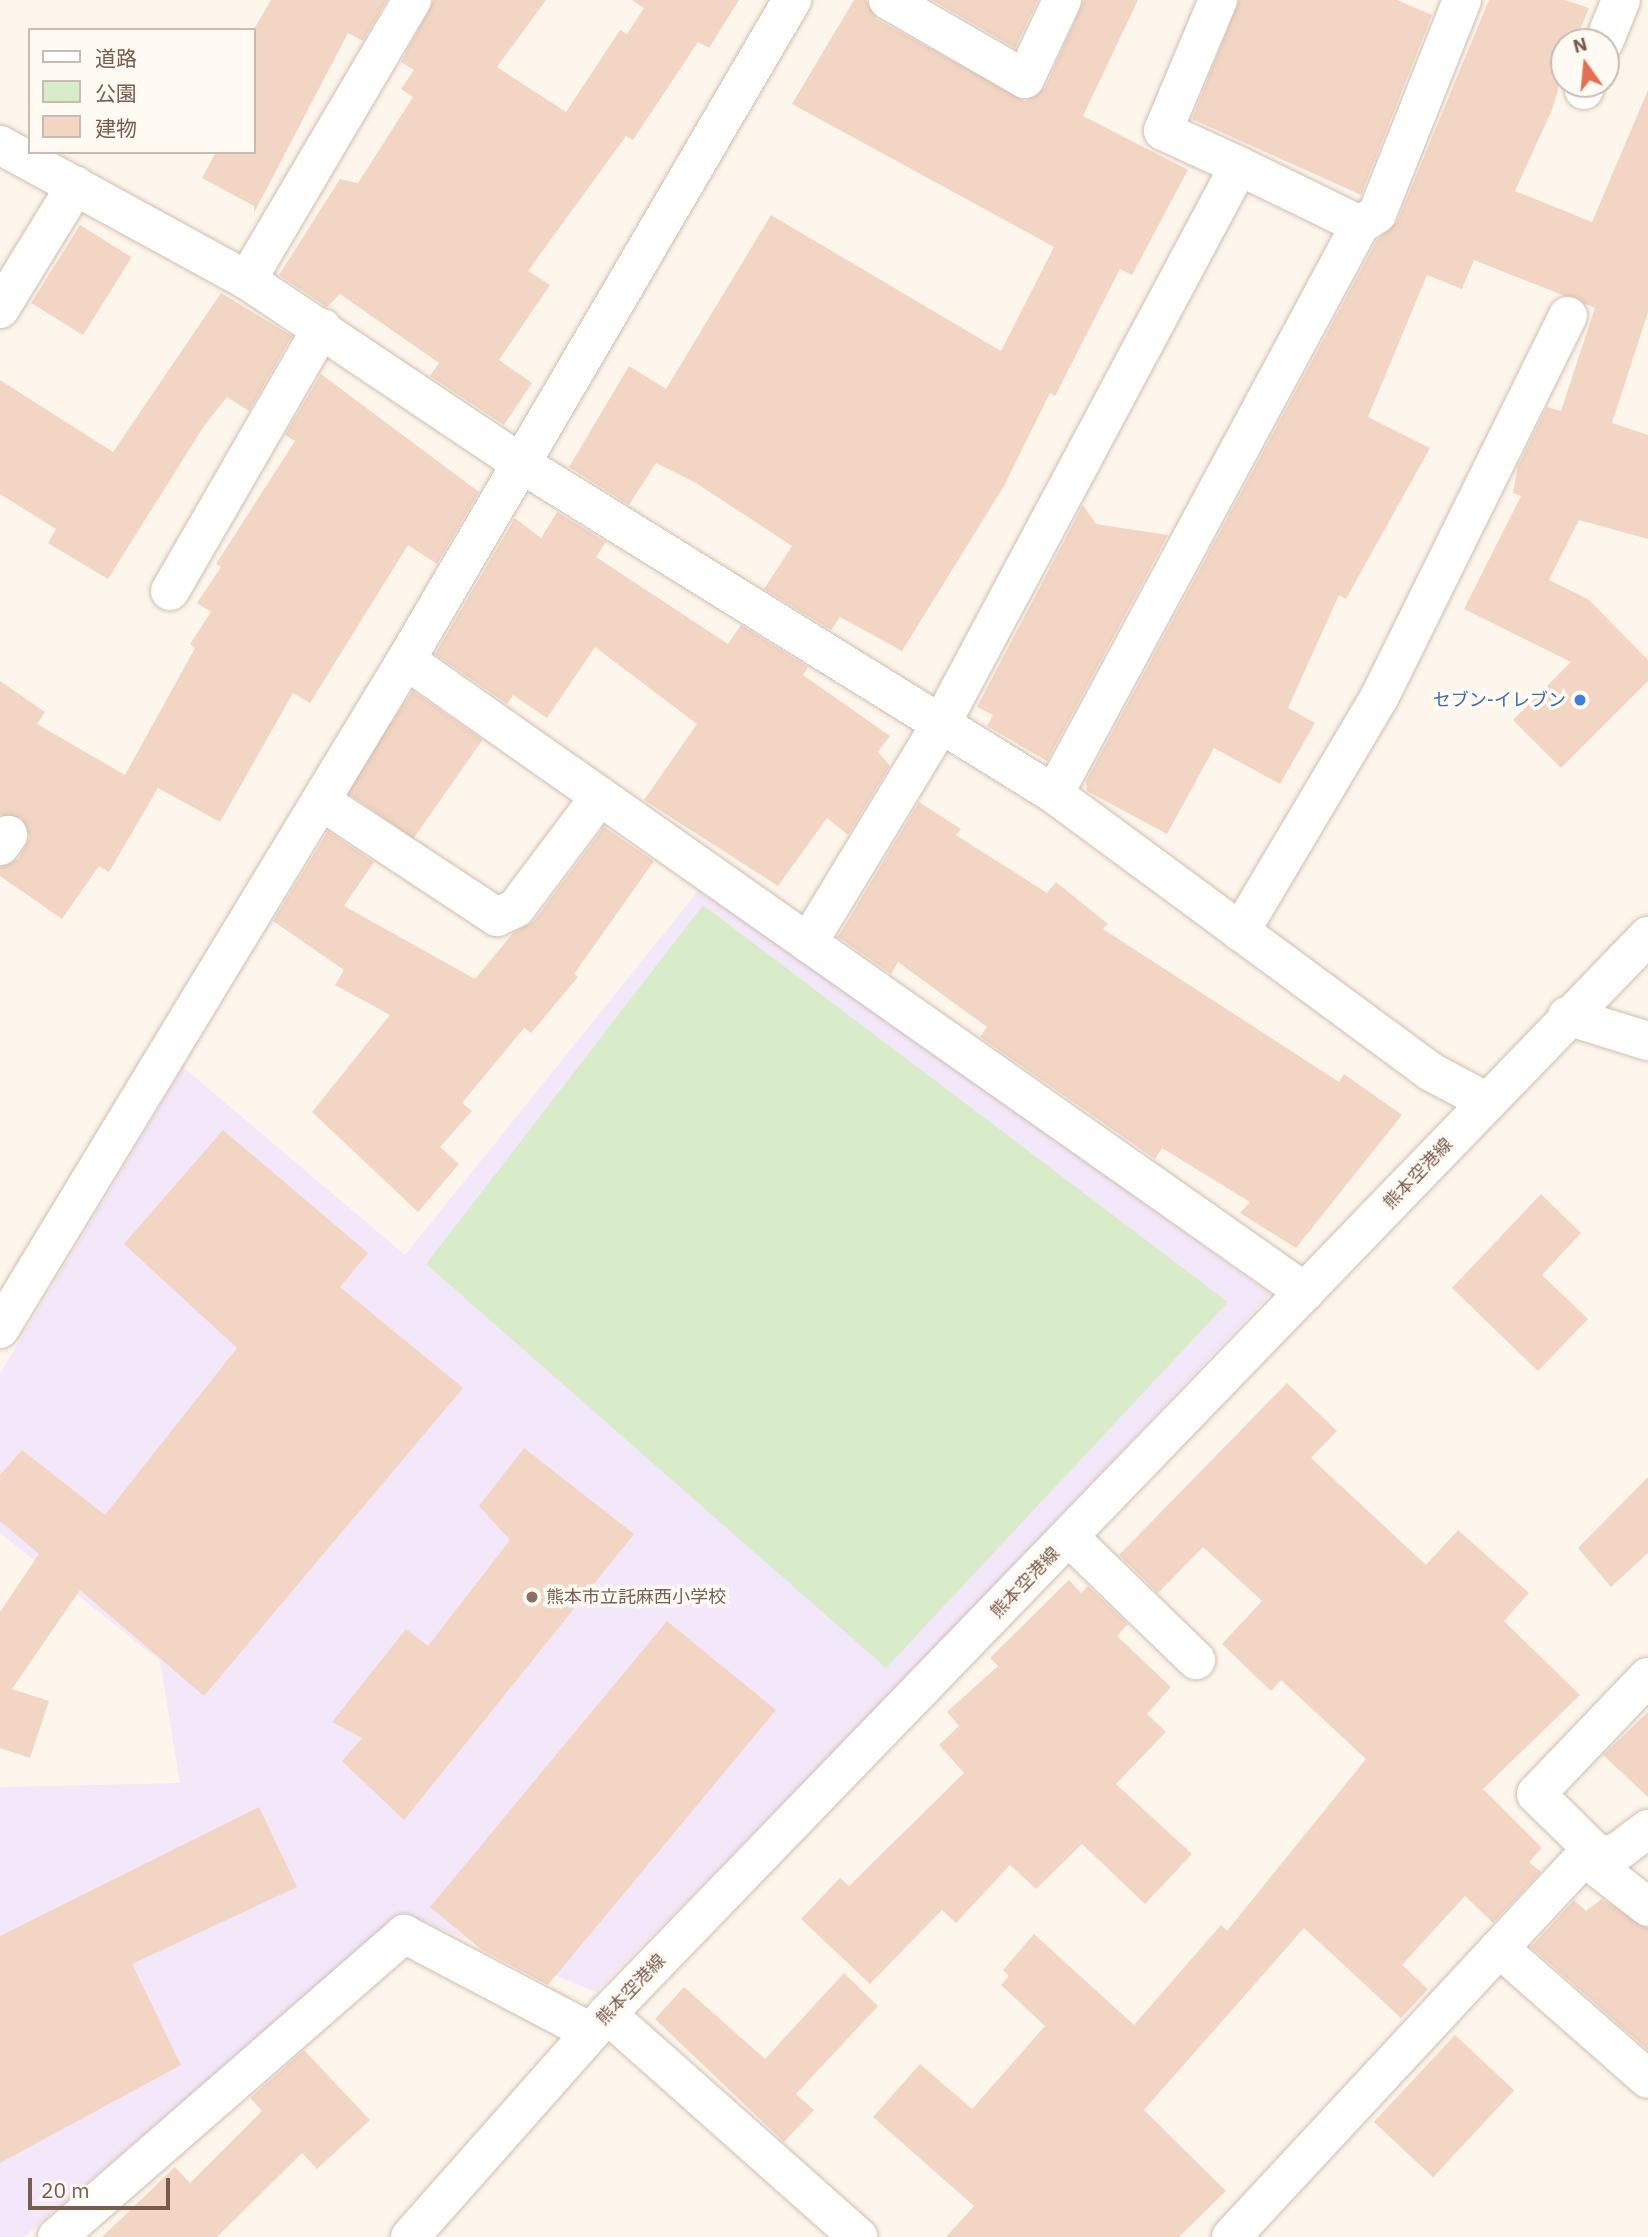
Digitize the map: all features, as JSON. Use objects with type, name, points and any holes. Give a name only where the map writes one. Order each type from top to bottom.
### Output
[{"type":"street","points":[[247,280],[412,0]]},
{"type":"street","points":[[4,1311],[406,660],[792,0]]},
{"type":"street","points":[[888,0],[1025,79],[1062,0]]},
{"type":"street","points":[[1218,0],[1163,131],[1360,225]]},
{"type":"street","points":[[1054,794],[1360,225],[1381,207],[1462,0]]},
{"type":"street","points":[[1610,28],[1621,0]]},
{"type":"street","points":[[0,145],[247,280],[520,463],[942,722],[1054,794],[1432,1072],[1488,1102]]},
{"type":"street","points":[[808,943],[942,722],[1239,166]]},
{"type":"street","points":[[0,309],[76,185]]},
{"type":"street","points":[[1240,932],[1380,696],[1568,316]]},
{"type":"street","points":[[170,591],[322,328]]},
{"type":"street","points":[[406,660],[1305,1292]]},
{"type":"street","points":[[321,801],[497,917],[516,908],[600,796]]},
{"type":"street","name":"熊本空港線","points":[[410,2237],[599,2023],[1488,1102],[1567,1016],[1648,936]]},
{"type":"street","points":[[1567,1016],[1648,1041]]},
{"type":"street","points":[[1069,1537],[1196,1660]]},
{"type":"street","points":[[1648,1677],[1536,1794],[1590,1855],[1648,1907]]},
{"type":"street","points":[[1231,2237],[1499,1948],[1590,1855],[1616,1853],[1648,1829]]},
{"type":"street","points":[[57,2237],[404,1934],[599,2023],[858,2237]]},
{"type":"street","points":[[1499,1948],[1648,2079]]},
{"type":"shaded area","name":"熊本市立託麻西小学校","points":[[703,885],[1270,1294],[905,1680],[596,1992],[402,1913],[24,2237],[0,2237],[0,1787],[180,1783],[160,1661],[0,1533],[0,1374],[183,1067],[405,1255]]},
{"type":"green space","points":[[703,905],[1228,1302],[886,1668],[426,1264]]},
{"type":"building","points":[[271,0],[387,0],[363,41],[348,33],[254,213],[254,206],[202,178],[215,154],[256,154],[255,28]]},
{"type":"building","points":[[434,0],[546,0],[497,67],[566,112],[620,30],[627,34],[644,8],[632,0],[739,0],[709,48],[698,42],[633,140],[626,136],[528,271],[550,285],[499,360],[532,383],[504,425],[430,376],[439,363],[340,294],[327,307],[279,275],[340,179],[358,183],[413,97],[401,89],[414,70],[401,62]]},
{"type":"building","points":[[854,0],[866,0],[877,19],[1025,101],[1045,88],[1084,0],[1138,0],[1083,116],[1188,170],[1132,275],[1120,269],[1055,396],[1050,393],[1004,486],[902,651],[840,617],[831,630],[764,589],[792,546],[696,483],[656,463],[629,505],[569,467],[629,366],[666,389],[771,215],[1001,351],[1054,247],[792,104]]},
{"type":"building","points":[[932,0],[1038,0],[1015,48]]},
{"type":"building","points":[[1239,0],[1397,0],[1432,15],[1361,195],[1192,119]]},
{"type":"building","points":[[1489,0],[1565,0],[1589,8],[1581,28],[1550,28],[1550,98],[1556,98],[1515,191],[1592,222],[1648,90],[1648,312],[1612,423],[1648,435],[1648,539],[1579,520],[1549,580],[1588,599],[1648,660],[1648,681],[1561,768],[1513,720],[1571,662],[1464,609],[1521,496],[1513,493],[1518,466],[1547,407],[1561,411],[1595,308],[1474,260],[1462,289],[1427,275],[1368,417],[1430,448],[1346,599],[1339,595],[1288,708],[1315,723],[1280,784],[1214,748],[1167,834],[1087,791],[1086,781],[1377,240],[1397,222]]},
{"type":"building","points":[[80,225],[132,257],[83,335],[31,303]]},
{"type":"building","points":[[221,293],[292,336],[249,411],[227,397],[204,426],[108,579],[48,543],[56,529],[0,494],[0,380],[113,452]]},
{"type":"building","points":[[321,374],[479,492],[437,564],[408,545],[310,703],[293,693],[220,822],[158,788],[109,872],[99,866],[62,919],[0,876],[0,867],[18,859],[30,837],[21,818],[0,815],[0,681],[45,712],[37,724],[125,775],[195,648],[190,644],[211,612],[197,603],[221,567],[216,564],[295,441],[285,435]]},
{"type":"building","points":[[1083,505],[1096,524],[1168,535],[1047,761],[987,726],[993,715],[977,707]]},
{"type":"building","points":[[557,512],[606,542],[596,557],[728,644],[741,625],[808,667],[803,675],[890,736],[878,752],[890,766],[848,835],[827,818],[778,886],[644,800],[697,724],[595,647],[547,718],[513,695],[507,704],[435,654],[515,518],[541,538]]},
{"type":"building","points":[[413,691],[483,740],[413,839],[344,790]]},
{"type":"building","points":[[919,802],[961,829],[956,835],[1047,893],[1056,882],[1108,924],[1103,929],[1339,1082],[1344,1074],[1402,1115],[1296,1248],[1240,1213],[1250,1202],[1162,1148],[1155,1159],[980,1037],[987,1027],[898,962],[891,974],[838,937]]},
{"type":"building","points":[[604,827],[654,861],[574,974],[578,977],[531,1033],[524,1028],[462,1103],[472,1111],[440,1147],[459,1164],[418,1212],[312,1112],[390,1015],[335,985],[344,970],[273,921],[328,831],[374,862],[344,906],[475,979],[513,933],[534,921]]},
{"type":"building","points":[[223,1130],[368,1253],[340,1287],[463,1388],[204,1696],[80,1590],[12,1689],[49,1701],[30,1758],[0,1748],[0,1612],[39,1554],[0,1521],[0,1475],[22,1450],[105,1515],[237,1348],[124,1244]]},
{"type":"building","points":[[1541,1194],[1581,1233],[1542,1275],[1588,1319],[1538,1371],[1452,1288]]},
{"type":"building","points":[[1287,1383],[1337,1431],[1311,1458],[1426,1565],[1458,1530],[1529,1593],[1504,1621],[1580,1695],[1483,1789],[1542,1848],[1529,1862],[1541,1872],[1493,1923],[1465,1896],[1402,1965],[1428,1989],[1401,2018],[1304,1928],[1144,2110],[1226,2191],[1179,2237],[946,2237],[974,2206],[873,2117],[920,2064],[972,2109],[1045,2026],[1001,1985],[1009,1976],[1003,1970],[1034,1934],[1134,2025],[1221,1925],[1227,1931],[1366,1759],[1281,1680],[1271,1691],[1222,1644],[1262,1601],[1203,1547],[1158,1593],[1119,1555]]},
{"type":"building","points":[[524,1448],[634,1534],[404,1820],[342,1761],[362,1738],[332,1722],[406,1629],[428,1646],[510,1540],[479,1506]]},
{"type":"building","points":[[1648,1477],[1648,1553],[1611,1587],[1578,1548]]},
{"type":"building","points":[[1069,1580],[1081,1593],[1088,1586],[1128,1624],[1117,1636],[1171,1687],[1147,1714],[1166,1732],[1116,1784],[1192,1854],[1145,1904],[1082,1844],[1036,1889],[1010,1865],[956,1923],[942,1910],[870,1984],[801,1919],[840,1878],[849,1886],[964,1773],[939,1745],[959,1726],[947,1712],[998,1666],[990,1658]]},
{"type":"building","points":[[667,1621],[776,1710],[548,1985],[482,1950],[430,1907]]},
{"type":"building","points":[[1648,1712],[1648,1797],[1603,1755]]},
{"type":"building","points":[[259,1807],[297,1887],[132,1964],[181,2065],[0,2163],[0,1936]]},
{"type":"building","points":[[1602,1899],[1648,1928],[1648,2050],[1531,1947],[1574,1900],[1586,1911]]},
{"type":"building","points":[[844,1973],[878,2006],[796,2094],[814,2110],[784,2142],[655,2019],[684,1987],[765,2059]]},
{"type":"building","points":[[1455,2035],[1514,2090],[1433,2177],[1374,2122]]},
{"type":"building","points":[[304,2050],[370,2120],[317,2169],[302,2153],[217,2237],[102,2237],[175,2167],[190,2183],[262,2111],[250,2098]]},
{"type":"place","name":"セブン-イレブン","points":[[1580,700]]},
{"type":"place","name":"熊本市立託麻西小学校","points":[[532,1597]]}]
